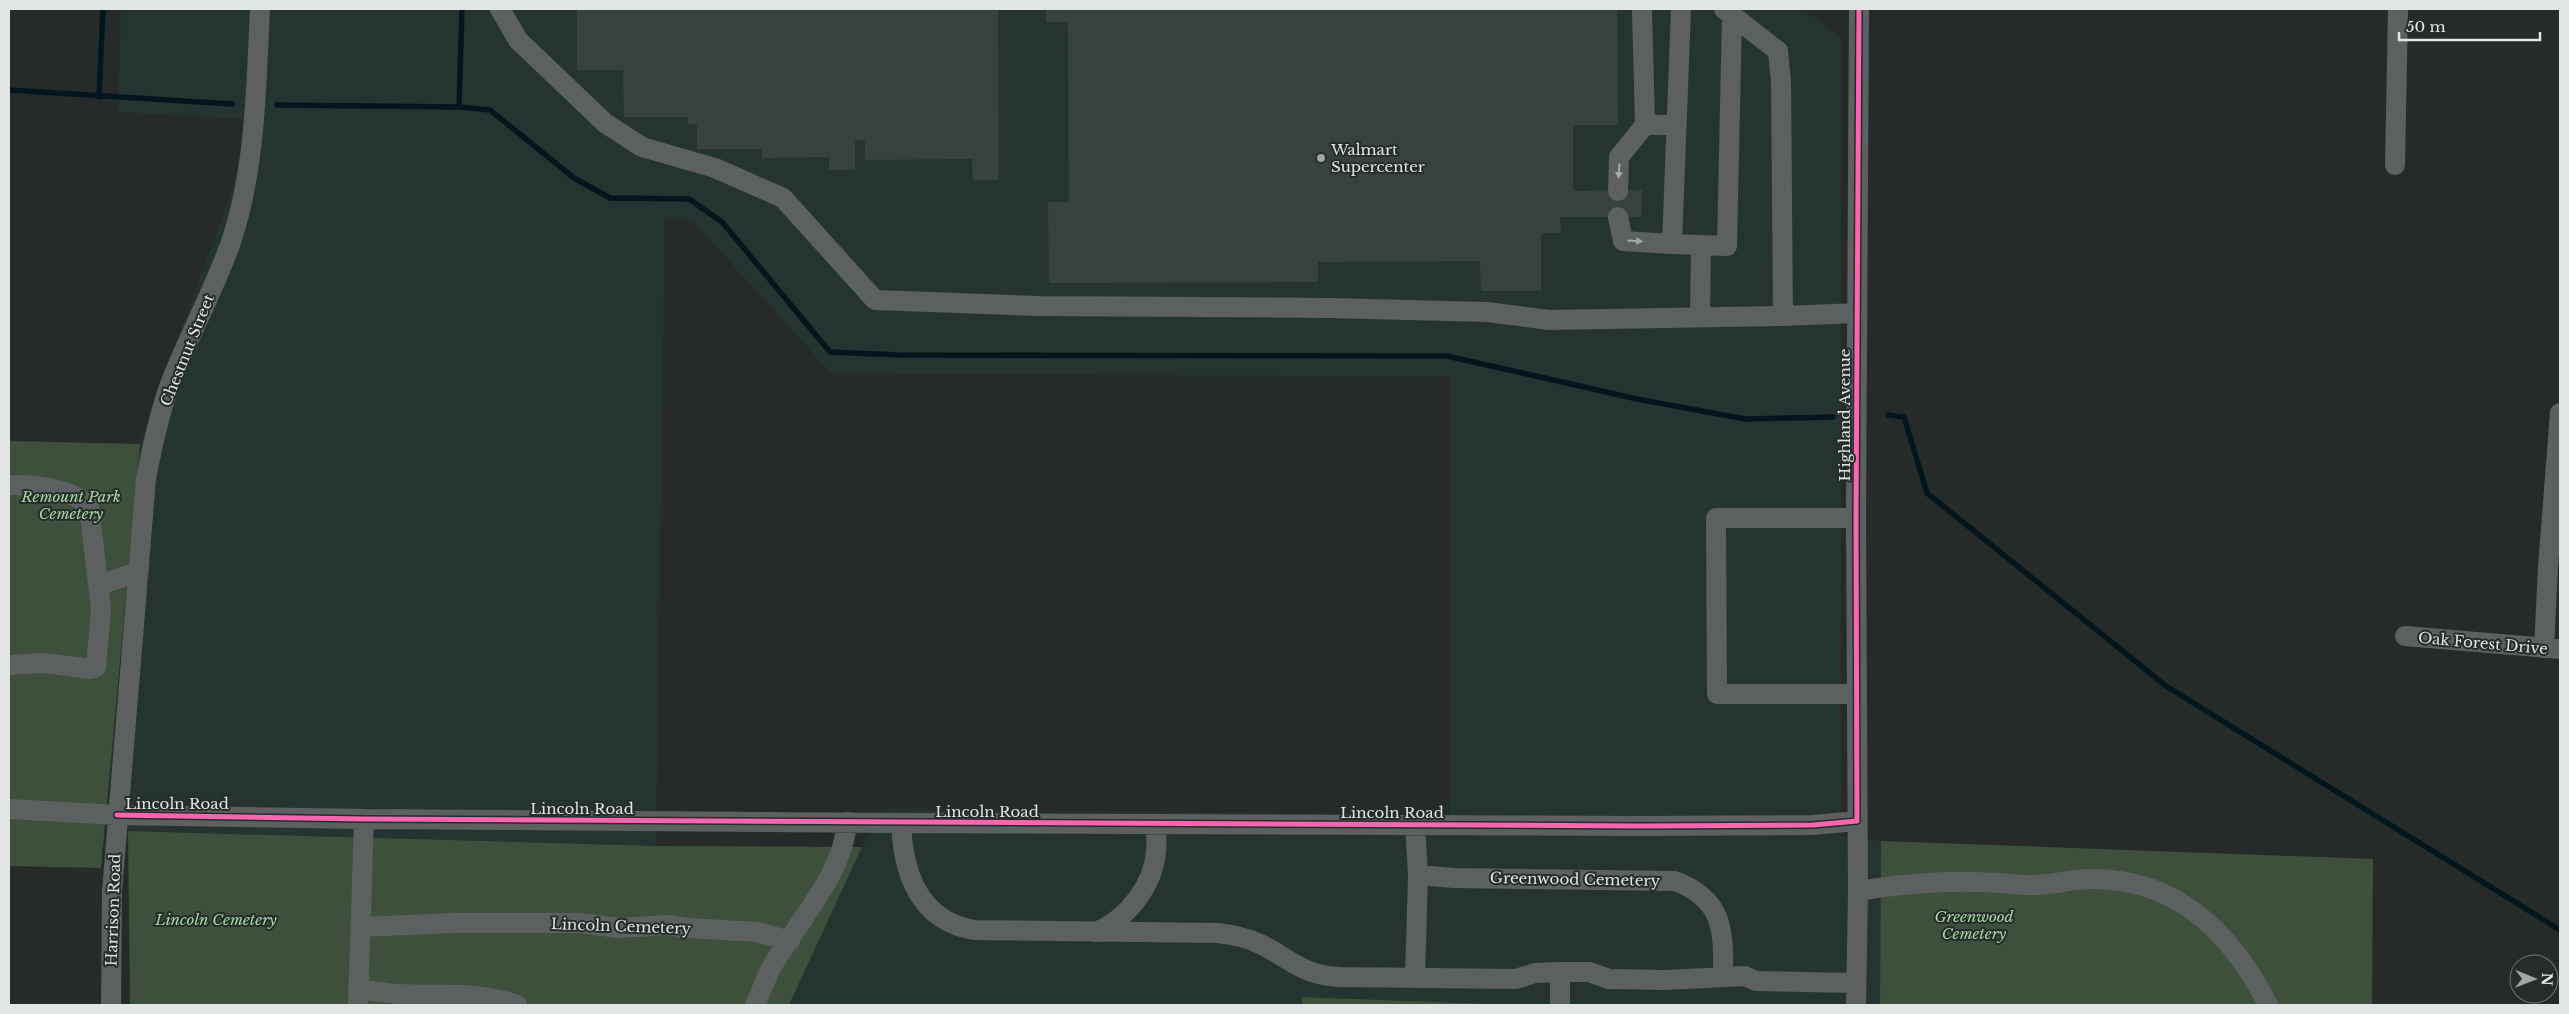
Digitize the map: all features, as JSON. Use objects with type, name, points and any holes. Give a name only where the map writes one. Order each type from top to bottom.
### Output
[{"type":"street","name":"Chestnut Street","points":[[117,815],[146,480],[153,443],[170,384],[230,243],[246,186],[257,84],[260,9]]},
{"type":"street","points":[[500,9],[518,40],[605,123],[642,147],[715,168],[783,198],[876,300],[1038,306],[1487,312],[1549,320],[1857,313]]},
{"type":"street","points":[[1618,191],[1619,157],[1645,125],[1642,9]]},
{"type":"street","points":[[1672,244],[1681,9]]},
{"type":"street","name":"Highland Avenue","points":[[1857,821],[1856,397],[1859,9]]},
{"type":"street","points":[[2395,165],[2398,9]]},
{"type":"street","points":[[1728,12],[1778,52],[1781,81],[1783,316]]},
{"type":"street","points":[[1618,217],[1623,240],[1727,246],[1728,12]]},
{"type":"street","points":[[1645,125],[1676,125]]},
{"type":"street","points":[[1700,318],[1701,245]]},
{"type":"street","points":[[2552,648],[2548,567],[2560,413]]},
{"type":"street","points":[[9,484],[46,488],[83,500],[89,507],[102,609],[96,667],[91,669],[43,663],[9,665]]},
{"type":"street","points":[[1856,518],[1716,518],[1716,675],[1717,694],[1857,694]]},
{"type":"street","points":[[100,584],[137,572]]},
{"type":"street","name":"Oak Forest Drive","points":[[2405,636],[2552,648]]},
{"type":"street","points":[[9,809],[117,815]]},
{"type":"street","name":"Lincoln Road","points":[[117,815],[364,819],[1416,825],[1813,825],[1857,821]]},
{"type":"street","name":"Harrison Road","points":[[111,1005],[112,891],[117,815]]},
{"type":"street","points":[[364,819],[359,997],[398,994],[464,995],[497,999],[517,1005]]},
{"type":"street","points":[[1856,1005],[1857,821]]},
{"type":"street","points":[[755,1005],[771,970],[831,871],[844,845],[847,822]]},
{"type":"street","points":[[901,823],[902,847],[912,883],[932,910],[952,924],[963,928],[992,932],[1237,935],[1260,944],[1292,964],[1324,976],[1516,979],[1535,973],[1589,972],[1609,979],[1665,980],[1745,976],[1764,981],[1856,983]]},
{"type":"street","points":[[1096,932],[1111,924],[1126,912],[1145,885],[1156,852],[1156,824]]},
{"type":"street","points":[[1415,978],[1418,875],[1416,825]]},
{"type":"street","name":"Greenwood Cemetery","points":[[1418,875],[1454,878],[1675,881],[1691,887],[1714,908],[1720,922],[1723,976]]},
{"type":"street","points":[[1858,891],[1897,885],[1943,882],[2032,885],[2092,879],[2127,883],[2179,902],[2207,920],[2237,952],[2268,1005]]},
{"type":"street","name":"Lincoln Cemetery","points":[[361,927],[579,923],[619,928],[669,925],[757,932],[790,941]]},
{"type":"street","points":[[1560,972],[1560,1005]]},
{"type":"shaded area","points":[[121,9],[1803,9],[1841,37],[1841,837],[1881,841],[1880,1005],[1516,1005],[1303,997],[1302,1005],[789,1005],[862,847],[883,809],[1450,815],[1451,377],[831,373],[693,221],[665,218],[656,846],[105,830],[140,444],[234,185],[245,119],[118,112]]},
{"type":"green space","name":"Remount Park Cemetery","points":[[9,441],[140,444],[101,868],[9,866]]},
{"type":"green space","name":"Lincoln Cemetery","points":[[128,831],[656,846],[862,847],[789,1005],[130,1005]]},
{"type":"green space","name":"Greenwood Cemetery","points":[[1881,841],[2373,859],[2372,1005],[1880,1005]]},
{"type":"green space","points":[[1302,997],[1516,1005],[1302,1005]]},
{"type":"building","points":[[577,9],[998,9],[999,180],[973,180],[972,159],[865,160],[865,140],[855,140],[855,170],[829,170],[829,157],[762,158],[762,149],[697,149],[697,125],[688,124],[688,117],[624,117],[623,70],[577,70]]},
{"type":"building","name":"Walmart Supercenter","points":[[1046,9],[1617,9],[1618,125],[1573,125],[1573,191],[1642,190],[1641,217],[1560,217],[1561,233],[1541,233],[1541,291],[1481,291],[1480,261],[1318,262],[1318,282],[1049,283],[1048,202],[1069,202],[1068,22],[1046,22]]},
{"type":"waterway","points":[[99,97],[103,9]]},
{"type":"waterway","points":[[459,107],[462,9]]},
{"type":"waterway","points":[[9,90],[232,104]]},
{"type":"waterway","points":[[277,105],[459,107],[490,110],[574,178],[610,198],[689,199],[722,222],[830,352],[899,355],[1447,356],[1637,399],[1745,419],[1833,417]]},
{"type":"waterway","points":[[1888,415],[1904,417],[1927,493],[2166,686],[2560,930]]},
{"type":"cycle path","points":[[117,815],[364,819],[1642,826],[1813,825],[1857,821],[1856,518],[1859,9]]},
{"type":"place","name":"Walmart Supercenter","points":[[1321,158]]}]
